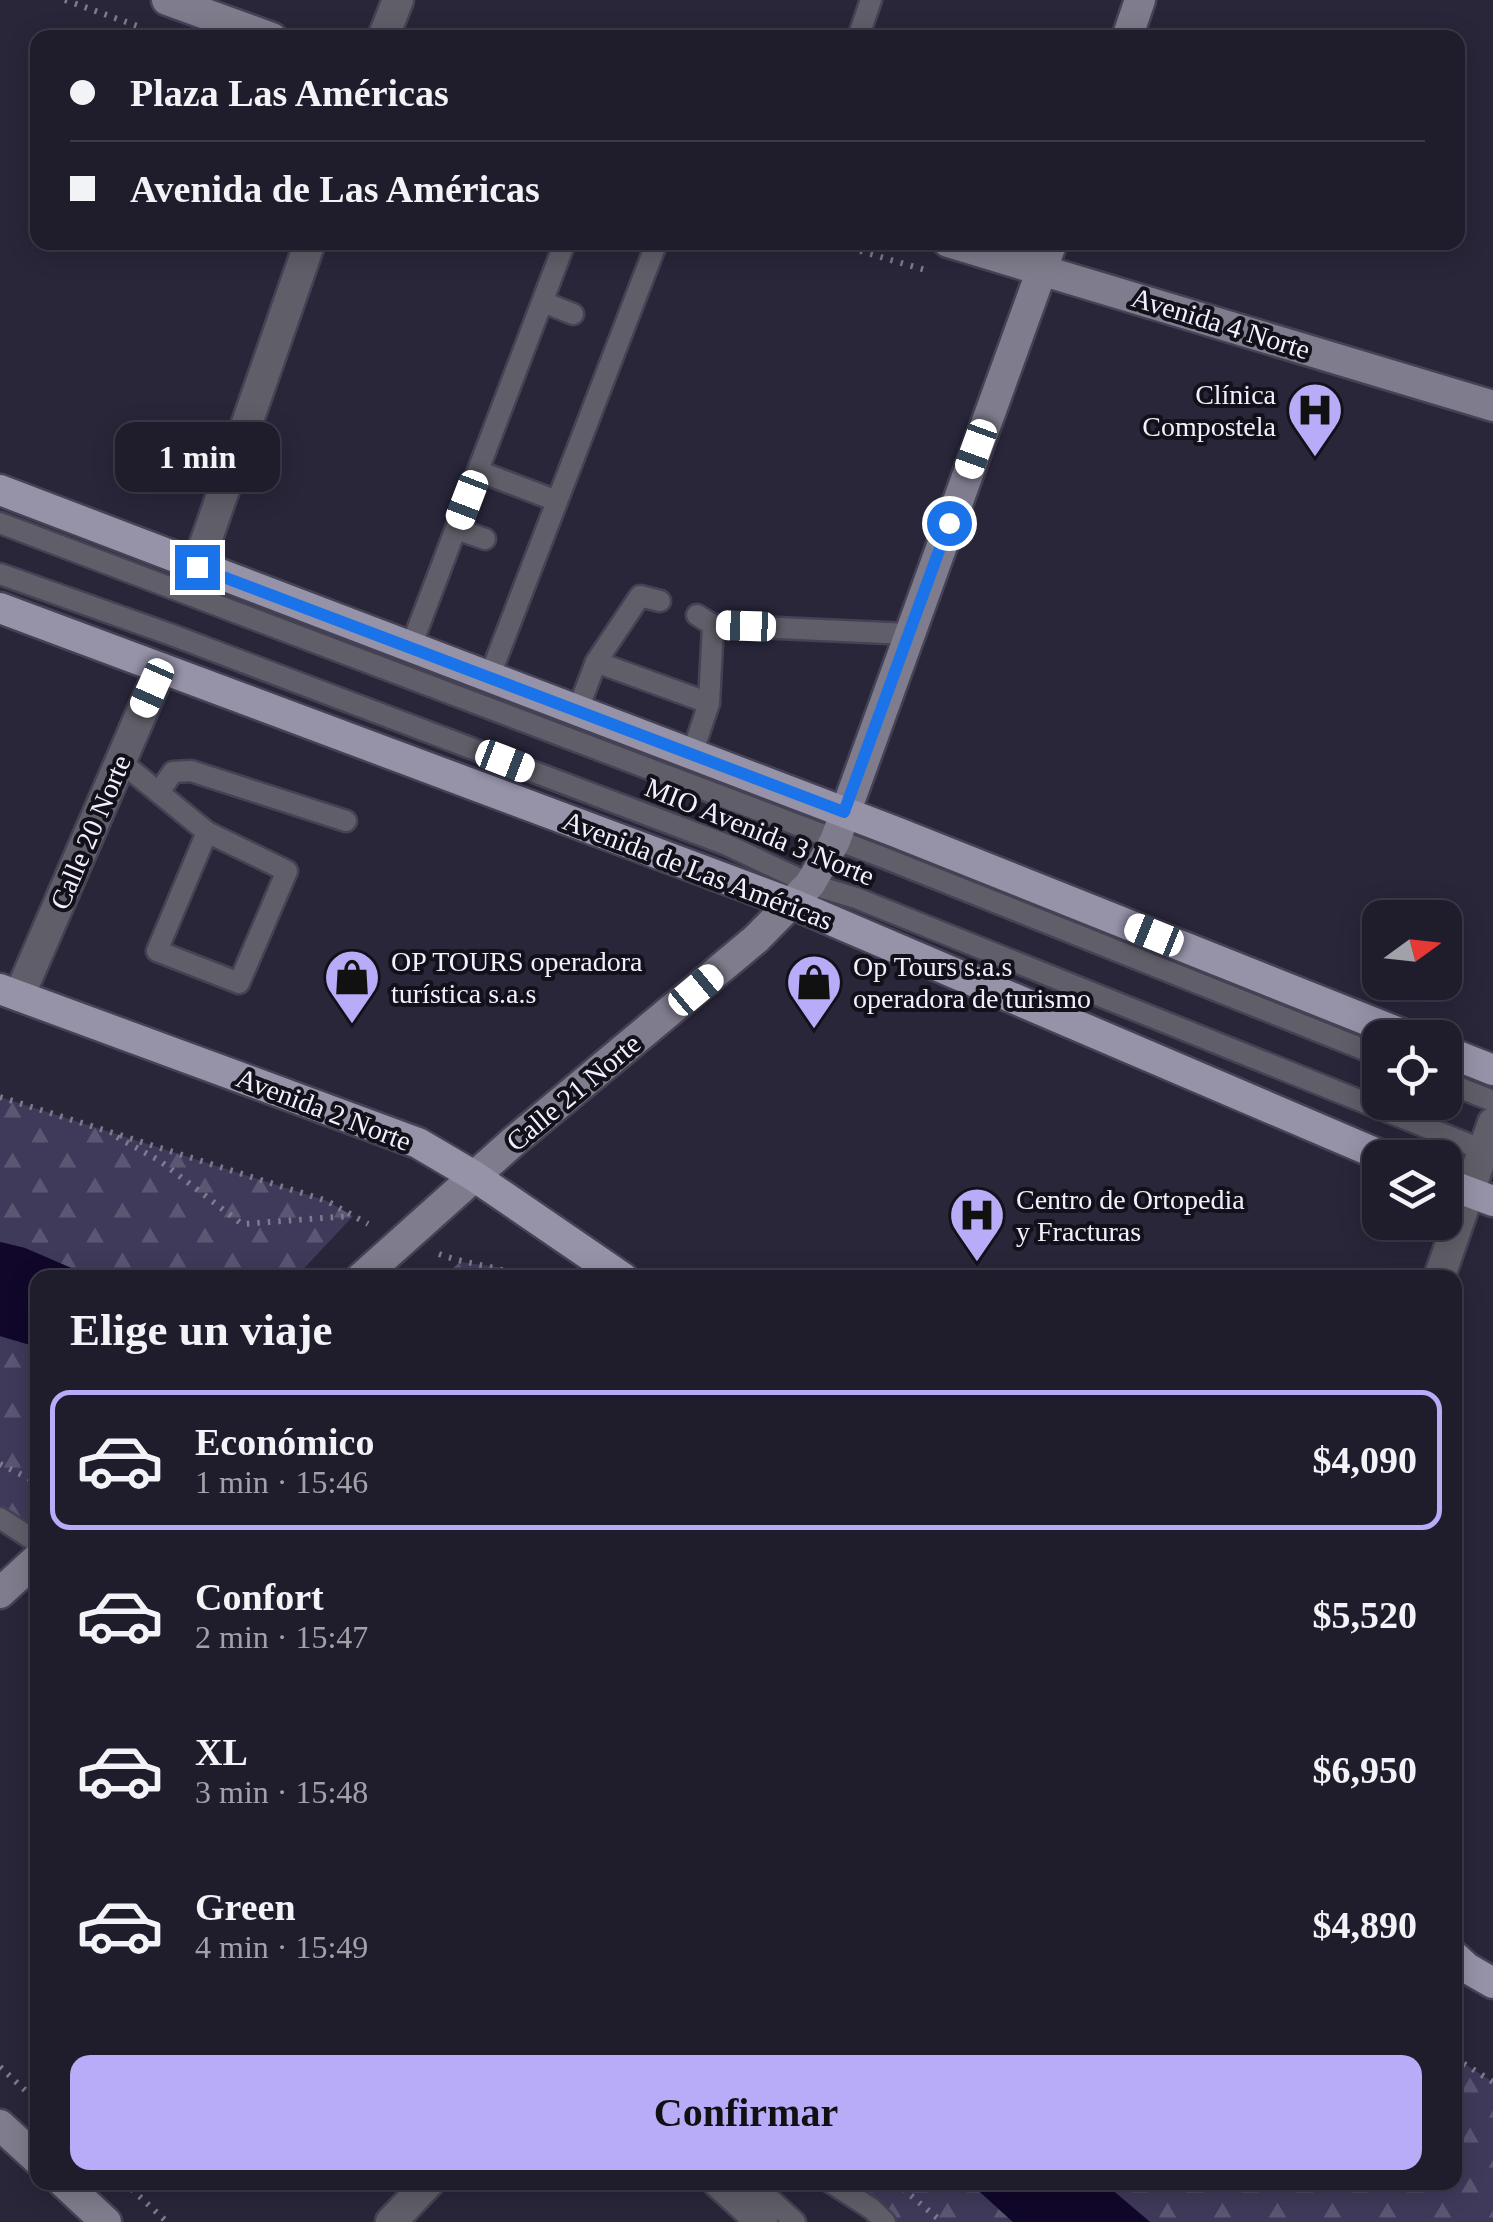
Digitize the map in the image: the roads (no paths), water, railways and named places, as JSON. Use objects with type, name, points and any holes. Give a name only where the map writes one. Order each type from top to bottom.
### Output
[{"type":"main road","points":[[166,0],[250,30]]},
{"type":"main road","points":[[1129,30],[1140,0]]},
{"type":"main road","name":"Avenida 4 Norte","points":[[1005,250],[1047,256],[1493,406]]},
{"type":"main road","name":"Calle 21 Norte","points":[[369,1270],[474,1176],[756,940],[802,894],[839,826],[1047,256]]},
{"type":"main road","points":[[0,490],[692,754],[839,826],[1363,1020]]},
{"type":"main road","name":"Avenida de Las Américas","points":[[0,608],[802,894],[1362,1147]]},
{"type":"main road","name":"Avenida 2 Norte","points":[[9,992],[418,1143],[474,1176],[611,1270]]},
{"type":"main road","points":[[1462,1058],[1493,1070]]},
{"type":"main road","points":[[0,1593],[30,1564]]},
{"type":"main road","points":[[1462,1963],[1493,1982]]},
{"type":"main road","points":[[0,2125],[30,2153]]},
{"type":"main road","points":[[71,2190],[106,2222]]},
{"type":"street","points":[[386,30],[398,0]]},
{"type":"street","points":[[197,567],[307,250]]},
{"type":"street","name":"Calle 20 Norte","points":[[9,992],[161,668]]},
{"type":"street","points":[[1441,1270],[1490,1143]]},
{"type":"street","points":[[392,2222],[422,2190]]},
{"type":"street","points":[[727,2190],[762,2222]]},
{"type":"lane","points":[[861,30],[870,0]]},
{"type":"lane","points":[[410,648],[562,250]]},
{"type":"lane","points":[[489,678],[532,556],[558,500],[615,330],[653,250]]},
{"type":"lane","points":[[542,302],[573,314]]},
{"type":"lane","points":[[478,471],[558,500]]},
{"type":"lane","name":"MIO Avenida 3 Norte","points":[[0,523],[839,826],[1362,1048]]},
{"type":"lane","points":[[456,529],[484,539]]},
{"type":"lane","name":"MIO Avenida 3 Norte","points":[[0,574],[727,845],[802,894],[874,906],[1490,1143]]},
{"type":"lane","points":[[577,712],[596,662],[640,596],[660,601]]},
{"type":"lane","points":[[692,754],[709,704],[705,620],[908,634]]},
{"type":"lane","points":[[596,662],[709,704]]},
{"type":"lane","points":[[120,762],[207,832],[287,871],[239,983],[157,951],[207,832]]},
{"type":"lane","points":[[159,792],[173,772],[192,771],[346,821]]},
{"type":"lane","points":[[1462,1089],[1493,1101]]},
{"type":"lane","points":[[0,1518],[30,1551]]},
{"type":"lane","points":[[760,2190],[794,2222]]},
{"type":"lane","points":[[842,2190],[885,2222]]},
{"type":"place","name":"Clínica Compostela","points":[[1315,459]]},
{"type":"place","name":"OP TOURS operadora turística s.a.s","points":[[352,1026]]},
{"type":"place","name":"Op Tours s.a.s operadora de turismo","points":[[814,1031]]},
{"type":"place","name":"Centro de Ortopedia y Fracturas","points":[[977,1264]]}]
